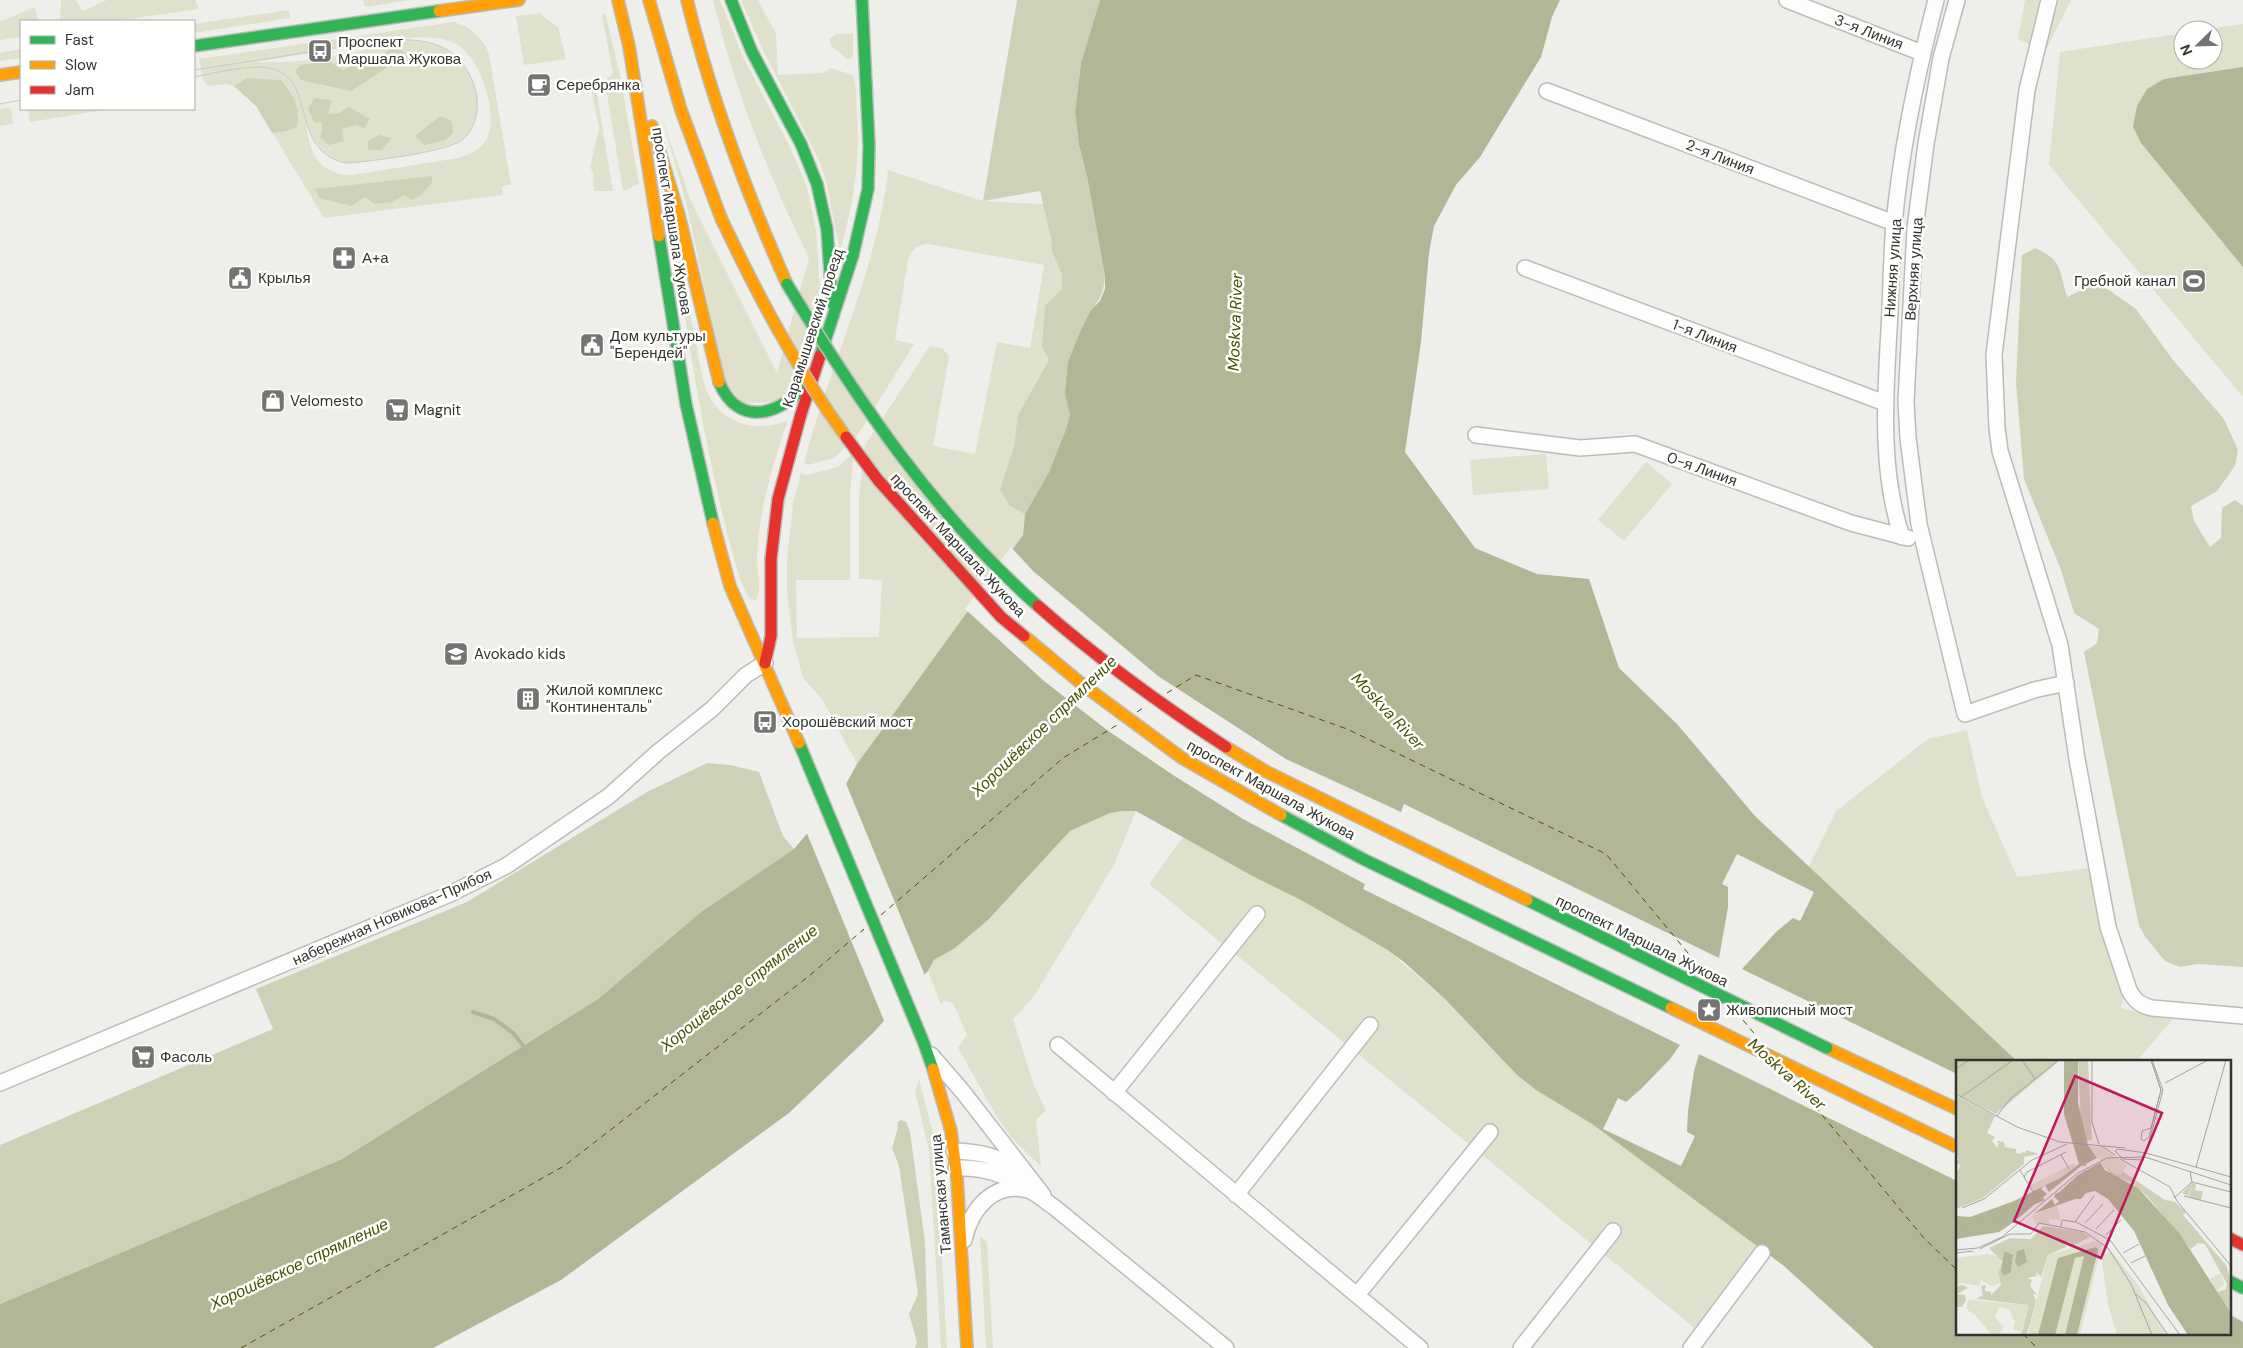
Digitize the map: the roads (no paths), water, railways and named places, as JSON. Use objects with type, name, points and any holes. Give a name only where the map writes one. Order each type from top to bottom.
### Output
[{"type":"main road","points":[[195,46],[520,0]]},
{"type":"main road","name":"проспект Маршала Жукова","points":[[618,0],[629,46],[686,404],[718,546],[730,586],[805,757]]},
{"type":"main road","name":"проспект Маршала Жукова","points":[[649,0],[684,123],[721,218],[756,292],[782,339],[828,412],[878,480],[1001,617],[1131,722],[1182,758],[1235,790],[1364,859],[1956,1147]]},
{"type":"main road","name":"проспект Маршала Жукова","points":[[687,0],[698,48],[718,113],[751,204],[787,284],[857,396],[906,466],[959,528],[1027,596],[1159,703],[1208,736],[1275,776],[1827,1048],[1956,1109]]},
{"type":"main road","points":[[731,0],[752,52],[801,144],[817,184],[830,252],[831,321]]},
{"type":"main road","name":"Карамышевский проезд","points":[[765,663],[771,636],[771,558],[778,499],[787,462],[814,375],[854,255],[865,208],[870,169],[862,0]]},
{"type":"main road","points":[[629,46],[679,215],[719,385],[727,398],[738,408],[754,413],[770,413],[783,407],[796,397],[814,375]]},
{"type":"main road","points":[[0,75],[20,72]]},
{"type":"main road","name":"Таманская улица","points":[[805,757],[924,1044],[945,1106],[956,1168],[968,1348]]},
{"type":"main road","points":[[2230,1238],[2243,1244]]},
{"type":"main road","points":[[2230,1282],[2243,1288]]},
{"type":"street","name":"3-я Линия","points":[[1787,0],[1922,53]]},
{"type":"street","name":"Нижняя улица","points":[[1902,537],[1894,514],[1885,404],[1894,223],[1922,53],[1936,0]]},
{"type":"street","name":"Верхняя улица","points":[[1957,0],[1941,58],[1926,144],[1915,228],[1906,402],[1908,438],[1922,540],[1966,714],[2034,690],[2066,683]]},
{"type":"street","points":[[2049,0],[2026,90],[1994,355],[1997,428],[2000,451],[2060,645],[2077,759],[2108,927],[2129,990],[2134,1000],[2141,1005],[2152,1008],[2243,1016]]},
{"type":"street","name":"2-я Линия","points":[[1547,91],[1894,223]]},
{"type":"street","name":"1-я Линия","points":[[1525,268],[1885,404]]},
{"type":"street","name":"0-я Линия","points":[[1476,435],[1580,448],[1635,444],[1851,522],[1902,537],[1922,540]]},
{"type":"street","name":"набережная Новикова-Прибоя","points":[[0,1083],[450,894],[506,866],[609,796],[658,752],[712,709],[746,674],[765,663]]},
{"type":"street","points":[[1114,1093],[1256,914]]},
{"type":"street","points":[[1236,1195],[1370,1025]]},
{"type":"street","points":[[924,1044],[963,1092],[1031,1188]]},
{"type":"street","points":[[1058,1045],[1420,1348]]},
{"type":"street","points":[[1358,1295],[1490,1132]]},
{"type":"street","points":[[954,1151],[993,1156],[1008,1162],[1031,1188],[1054,1208],[1226,1348]]},
{"type":"street","points":[[956,1168],[990,1170],[1031,1188]]},
{"type":"street","points":[[962,1251],[966,1230],[983,1200],[994,1193],[1004,1190],[1031,1188]]},
{"type":"street","points":[[1521,1348],[1613,1231]]},
{"type":"street","points":[[1692,1348],[1762,1253]]},
{"type":"water","points":[[1100,0],[1560,0],[1552,17],[1541,57],[1480,157],[1456,185],[1434,226],[1429,253],[1421,342],[1405,452],[1475,548],[1537,574],[1589,579],[1619,668],[1677,724],[1755,816],[2016,1060],[1956,1060],[1956,1336],[2230,1336],[2230,1315],[2243,1322],[2243,1348],[1874,1348],[1784,1266],[1592,1124],[1536,1090],[1517,1075],[1445,999],[1404,962],[1386,949],[1301,900],[1256,878],[1136,811],[1122,811],[1110,813],[1070,831],[988,920],[955,948],[934,960],[928,971],[874,1032],[789,1113],[561,1280],[433,1348],[0,1348],[0,1304],[342,1159],[598,999],[701,912],[794,849],[841,793],[857,764],[1023,535],[1025,514],[1049,472],[1066,429],[1070,414],[1065,395],[1068,362],[1091,310],[1100,301],[1105,289],[1105,276],[1087,176],[1079,145],[1075,112],[1081,63]]},
{"type":"water","points":[[2243,67],[2243,267],[2141,143],[2133,127],[2137,106],[2147,89],[2164,79]]},
{"type":"waterway","points":[[473,1012],[494,1019],[513,1033],[525,1048]]},
{"type":"tram line","points":[[195,70],[393,39],[420,41],[446,49],[465,67],[476,91],[476,118],[471,130],[462,140],[441,149],[406,156],[346,163],[328,156],[316,144],[309,130],[294,85],[285,74],[270,68],[252,67],[195,77]]},
{"type":"tram line","points":[[0,104],[20,100]]},
{"type":"place","name":"Проспект Маршала Жукова","points":[[320,51]]},
{"type":"place","name":"Серебрянка","points":[[539,85]]},
{"type":"place","name":"А+а","points":[[344,258]]},
{"type":"place","name":"Крылья","points":[[240,278]]},
{"type":"place","name":"Гребной канал","points":[[2194,281]]},
{"type":"place","name":"Дом культуры \"Берендей\"","points":[[592,345]]},
{"type":"place","name":"Velomesto","points":[[273,401]]},
{"type":"place","name":"Magnit","points":[[397,410]]},
{"type":"place","name":"Avokado kids","points":[[456,654]]},
{"type":"place","name":"Жилой комплекс \"Континенталь\"","points":[[528,699]]},
{"type":"place","name":"Хорошёвский мост","points":[[765,722]]},
{"type":"place","name":"Живописный мост","points":[[1709,1010]]},
{"type":"place","name":"Фасоль","points":[[143,1057]]},
{"type":"water label","name":"Moskva River","points":[[1235,322]]},
{"type":"water label","name":"Moskva River","points":[[1388,711]]},
{"type":"water label","name":"Хорошёвское спрямление","points":[[1044,726]]},
{"type":"water label","name":"Хорошёвское спрямление","points":[[739,988]]},
{"type":"water label","name":"Moskva River","points":[[1787,1074]]},
{"type":"water label","name":"Хорошёвское спрямление","points":[[299,1264]]}]
